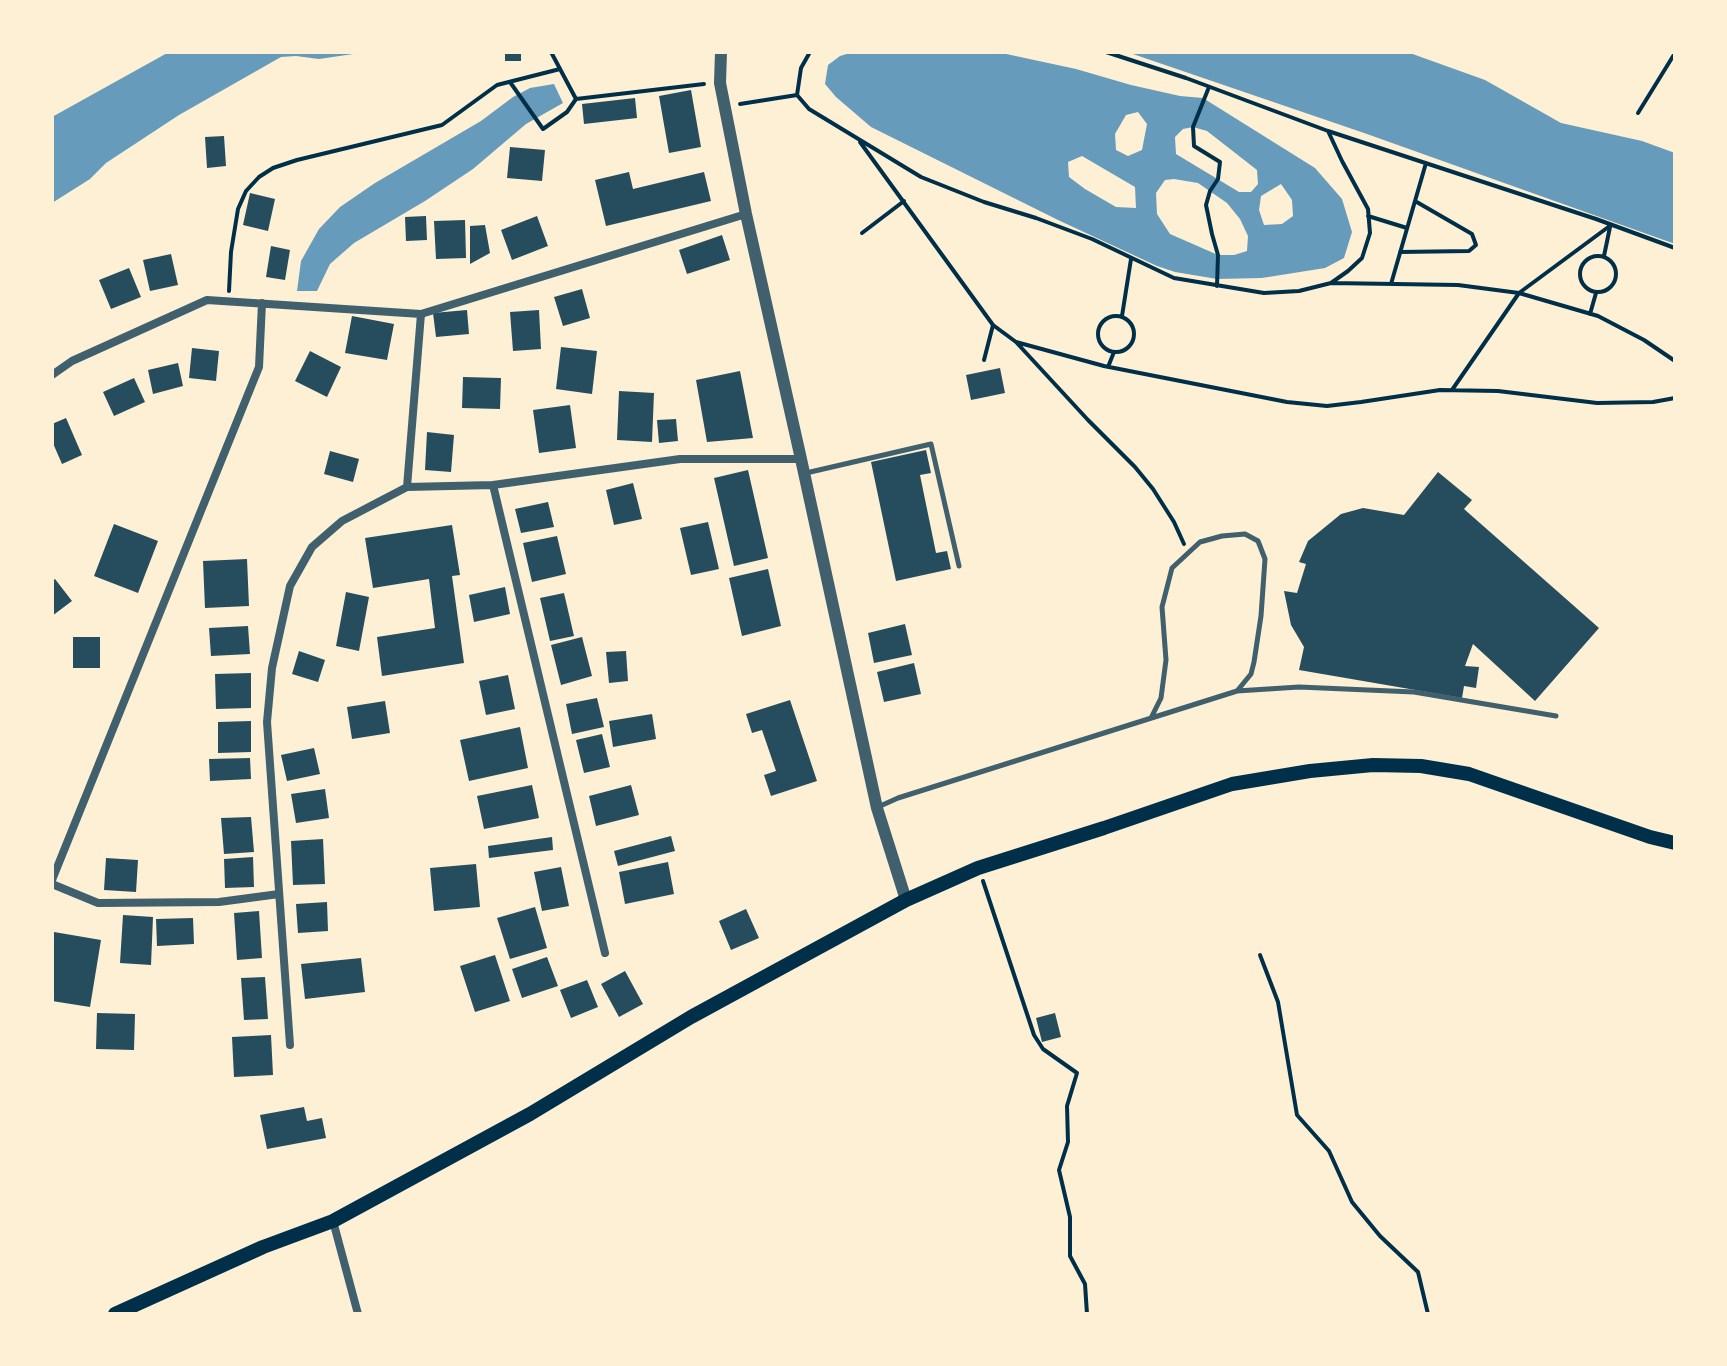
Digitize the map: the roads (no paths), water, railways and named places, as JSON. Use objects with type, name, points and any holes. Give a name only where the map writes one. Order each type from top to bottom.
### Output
[{"type":"main road","points":[[115,1314],[263,1247],[333,1221],[530,1114],[691,1017],[906,900],[978,868],[1232,784],[1310,771],[1373,765],[1421,766],[1469,774],[1675,843]]},
{"type":"street","points":[[721,52],[720,83],[746,214],[877,808],[906,900]]},
{"type":"street","points":[[52,375],[72,361],[207,300],[421,314],[746,214]]},
{"type":"street","points":[[262,303],[259,367],[52,882],[98,903],[219,902],[279,894]]},
{"type":"street","points":[[407,487],[421,314]]},
{"type":"street","points":[[290,1045],[267,722],[272,668],[290,586],[312,547],[342,521],[407,487],[493,485],[680,459],[801,459]]},
{"type":"street","points":[[493,485],[605,953]]},
{"type":"street","points":[[333,1221],[358,1314]]},
{"type":"lane","points":[[805,473],[931,444],[959,566]]},
{"type":"lane","points":[[1150,718],[1161,698],[1166,660],[1162,607],[1172,568],[1200,542],[1245,534],[1258,541],[1265,559],[1254,662],[1251,674],[1237,691]]},
{"type":"lane","points":[[877,808],[898,798],[1237,691],[1299,687],[1414,692],[1556,716]]},
{"type":"water","points":[[169,52],[367,52],[319,59],[281,57],[179,115],[52,203],[52,117]]},
{"type":"water","points":[[853,52],[997,52],[1180,96],[1203,98],[1315,168],[1342,199],[1352,232],[1344,258],[1325,268],[1262,278],[1217,279],[1157,266],[871,127],[825,84],[828,65],[840,56]],"holes":[[[1138,112],[1147,124],[1142,150],[1128,156],[1116,150],[1115,134],[1126,115]],[[1193,127],[1207,131],[1257,170],[1258,184],[1251,192],[1239,192],[1176,154],[1175,137],[1183,129]],[[1082,156],[1135,187],[1136,208],[1116,207],[1085,189],[1069,177],[1068,162]],[[1165,180],[1198,183],[1227,203],[1240,219],[1248,236],[1247,251],[1218,255],[1170,234],[1157,214],[1156,193]],[[1281,184],[1292,200],[1293,216],[1282,224],[1264,225],[1259,210],[1261,196]]]},
{"type":"water","points":[[1127,52],[1407,52],[1485,80],[1561,123],[1642,141],[1675,153],[1675,244],[1367,134]]},
{"type":"water","points":[[554,84],[563,103],[526,124],[473,169],[354,243],[330,264],[317,291],[297,291],[301,261],[319,229],[340,207],[481,121],[513,97],[530,88]]}]
